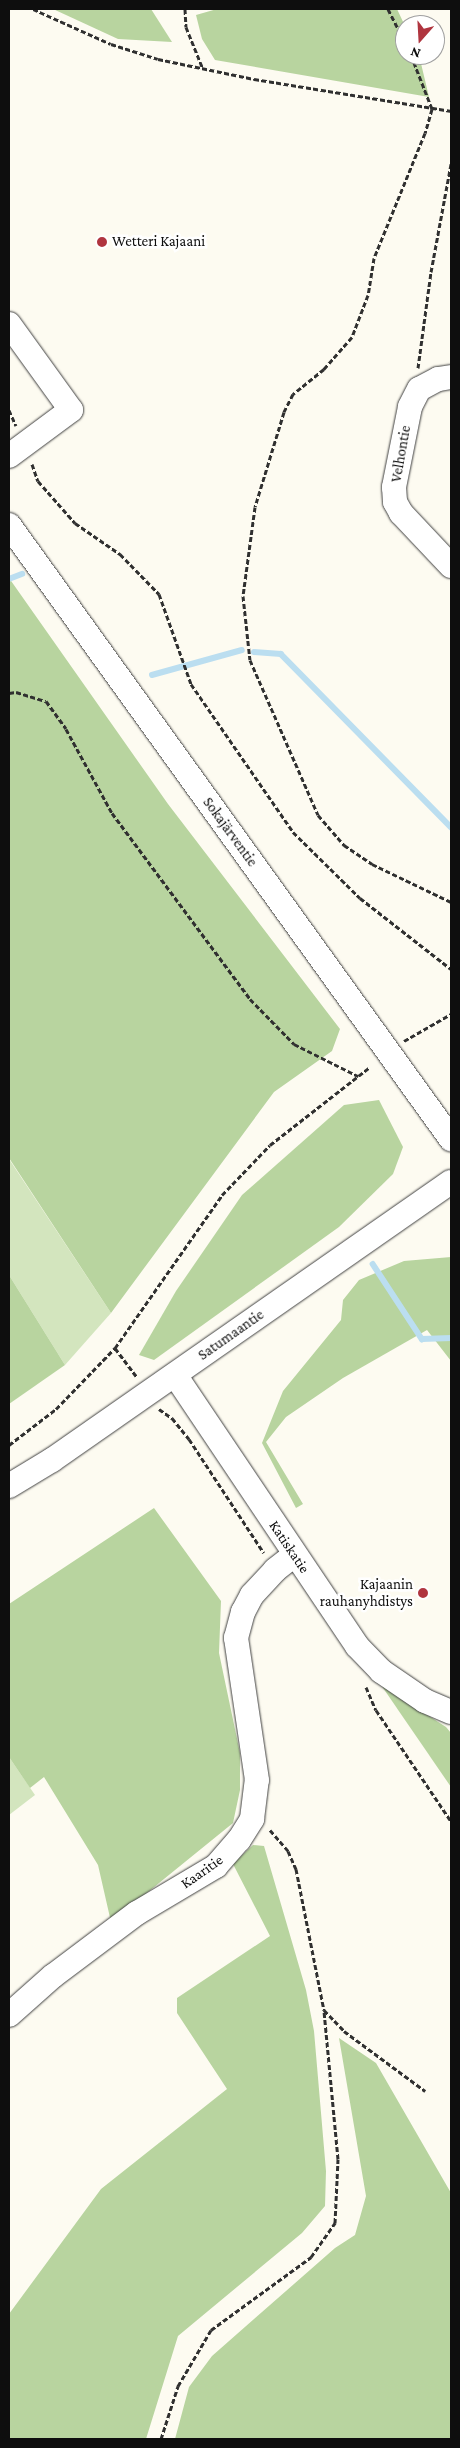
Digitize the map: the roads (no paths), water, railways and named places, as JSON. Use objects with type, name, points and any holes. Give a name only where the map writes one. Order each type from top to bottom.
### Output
[{"type":"street","points":[[9,324],[71,410],[17,450]]},
{"type":"street","name":"Velhontie","points":[[451,378],[438,378],[419,389],[410,407],[394,487],[395,502],[451,566]]},
{"type":"street","name":"Sokajärventie","points":[[9,526],[451,1139]]},
{"type":"street","name":"Satumaantie","points":[[9,1486],[175,1375],[451,1182]]},
{"type":"street","name":"Katiskatie","points":[[175,1375],[294,1555],[357,1646],[381,1671],[425,1701],[451,1712]]},
{"type":"street","name":"Kaaritie","points":[[9,2015],[53,1976],[136,1913],[216,1866],[239,1840],[252,1819],[257,1780],[236,1638],[243,1612],[252,1595],[275,1570],[294,1555]]},
{"type":"waterway","points":[[9,579],[22,574]]},
{"type":"waterway","points":[[152,675],[242,650]]},
{"type":"waterway","points":[[254,652],[281,654],[451,827]]},
{"type":"waterway","points":[[373,1264],[422,1339],[451,1338]]},
{"type":"place","name":"Wetteri Kajaani","points":[[102,242]]},
{"type":"place","name":"Kajaanin rauhanyhdistys","points":[[423,1593]]}]
